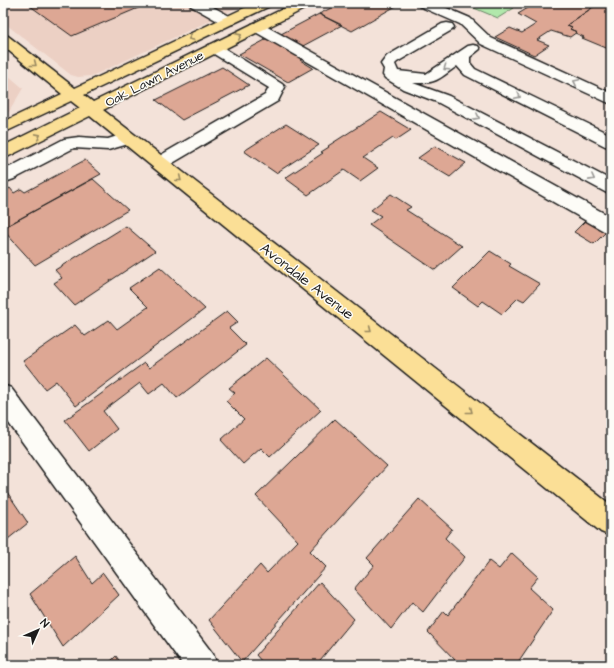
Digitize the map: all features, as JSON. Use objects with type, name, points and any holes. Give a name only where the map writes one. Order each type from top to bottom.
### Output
[{"type":"main road","name":"Oak Lawn Avenue","points":[[3,128],[265,3]]},
{"type":"main road","name":"Oak Lawn Avenue","points":[[3,153],[305,3]]},
{"type":"main road","name":"Avondale Avenue","points":[[3,39],[611,522]]},
{"type":"lane","points":[[196,3],[228,21]]},
{"type":"lane","points":[[424,3],[465,21],[486,41],[611,98]]},
{"type":"lane","points":[[257,27],[611,226]]},
{"type":"lane","points":[[447,27],[392,59],[388,64],[391,69],[410,78],[429,79],[486,41]]},
{"type":"lane","points":[[160,164],[272,98],[277,87],[214,48]]},
{"type":"lane","points":[[462,56],[463,64],[470,72],[611,142]]},
{"type":"lane","points":[[391,69],[390,75],[402,83],[443,99],[611,188]]},
{"type":"lane","points":[[429,79],[433,91],[443,99]]},
{"type":"lane","points":[[3,170],[8,175],[70,143],[77,141],[107,145],[127,138]]},
{"type":"lane","points":[[3,396],[202,665]]},
{"type":"shaded area","points":[[3,3],[247,3],[101,72],[91,76],[78,77],[71,75],[3,22]]},
{"type":"shaded area","points":[[3,71],[23,88],[9,112],[3,115]]},
{"type":"green space","points":[[462,3],[503,3],[514,8],[498,18]]},
{"type":"building","points":[[26,3],[150,3],[72,36]]},
{"type":"building","points":[[341,3],[389,3],[396,6],[352,31],[319,14]]},
{"type":"building","points":[[516,3],[599,3],[567,25],[572,27],[570,29],[577,32],[570,37],[551,31],[537,40],[549,45],[534,55],[495,37],[510,28],[522,33],[536,24],[518,14],[528,8]]},
{"type":"building","points":[[599,3],[611,3],[611,50],[582,38],[584,37],[575,33],[577,32],[570,29],[572,27],[567,25]]},
{"type":"building","points":[[319,14],[342,25],[301,47],[279,35]]},
{"type":"building","points":[[267,39],[303,58],[300,60],[313,68],[288,82],[239,54]]},
{"type":"building","points":[[222,67],[249,85],[182,120],[156,100]]},
{"type":"building","points":[[381,112],[411,130],[396,140],[393,138],[363,158],[378,168],[360,181],[344,170],[308,195],[285,178],[323,153],[321,152],[329,147],[328,146]]},
{"type":"building","points":[[286,124],[319,145],[276,173],[244,151]]},
{"type":"building","points":[[435,146],[466,163],[450,177],[418,158]]},
{"type":"building","points":[[85,160],[101,174],[3,228],[3,192],[10,188],[14,193],[21,189],[25,192]]},
{"type":"building","points":[[93,179],[128,210],[35,265],[3,230],[3,228]]},
{"type":"building","points":[[391,194],[411,207],[406,210],[462,246],[435,270],[369,225],[381,216],[371,210]]},
{"type":"building","points":[[587,219],[607,231],[594,244],[574,232]]},
{"type":"building","points":[[126,226],[155,251],[74,305],[54,283],[62,278],[55,270]]},
{"type":"building","points":[[490,251],[511,264],[509,266],[540,284],[524,301],[518,298],[502,314],[483,301],[478,306],[453,288]]},
{"type":"building","points":[[160,267],[205,309],[76,406],[56,381],[45,389],[23,361],[75,325],[85,336],[109,320],[117,329],[148,307],[129,288]]},
{"type":"building","points":[[227,311],[238,322],[229,328],[246,345],[177,398],[164,383],[149,394],[140,383],[103,411],[117,429],[89,451],[65,420],[144,363],[149,368]]},
{"type":"building","points":[[266,358],[321,410],[270,457],[261,448],[243,464],[221,440],[244,419],[226,401],[235,393],[229,388]]},
{"type":"building","points":[[335,419],[387,466],[310,551],[326,567],[242,662],[209,620],[260,565],[267,573],[298,541],[256,496]]},
{"type":"building","points":[[3,486],[28,523],[3,543]]},
{"type":"building","points":[[419,499],[452,529],[445,538],[465,557],[423,612],[412,602],[391,629],[354,589],[374,565],[367,558]]},
{"type":"building","points":[[512,553],[538,577],[529,588],[553,610],[516,665],[454,665],[457,662],[428,632],[444,611],[448,615],[489,561],[499,569]]},
{"type":"building","points":[[75,556],[92,583],[103,573],[119,595],[63,647],[30,594]]},
{"type":"building","points":[[320,582],[354,619],[316,665],[259,665],[262,662],[256,655]]},
{"type":"building","points":[[116,656],[122,665],[107,665]]}]
